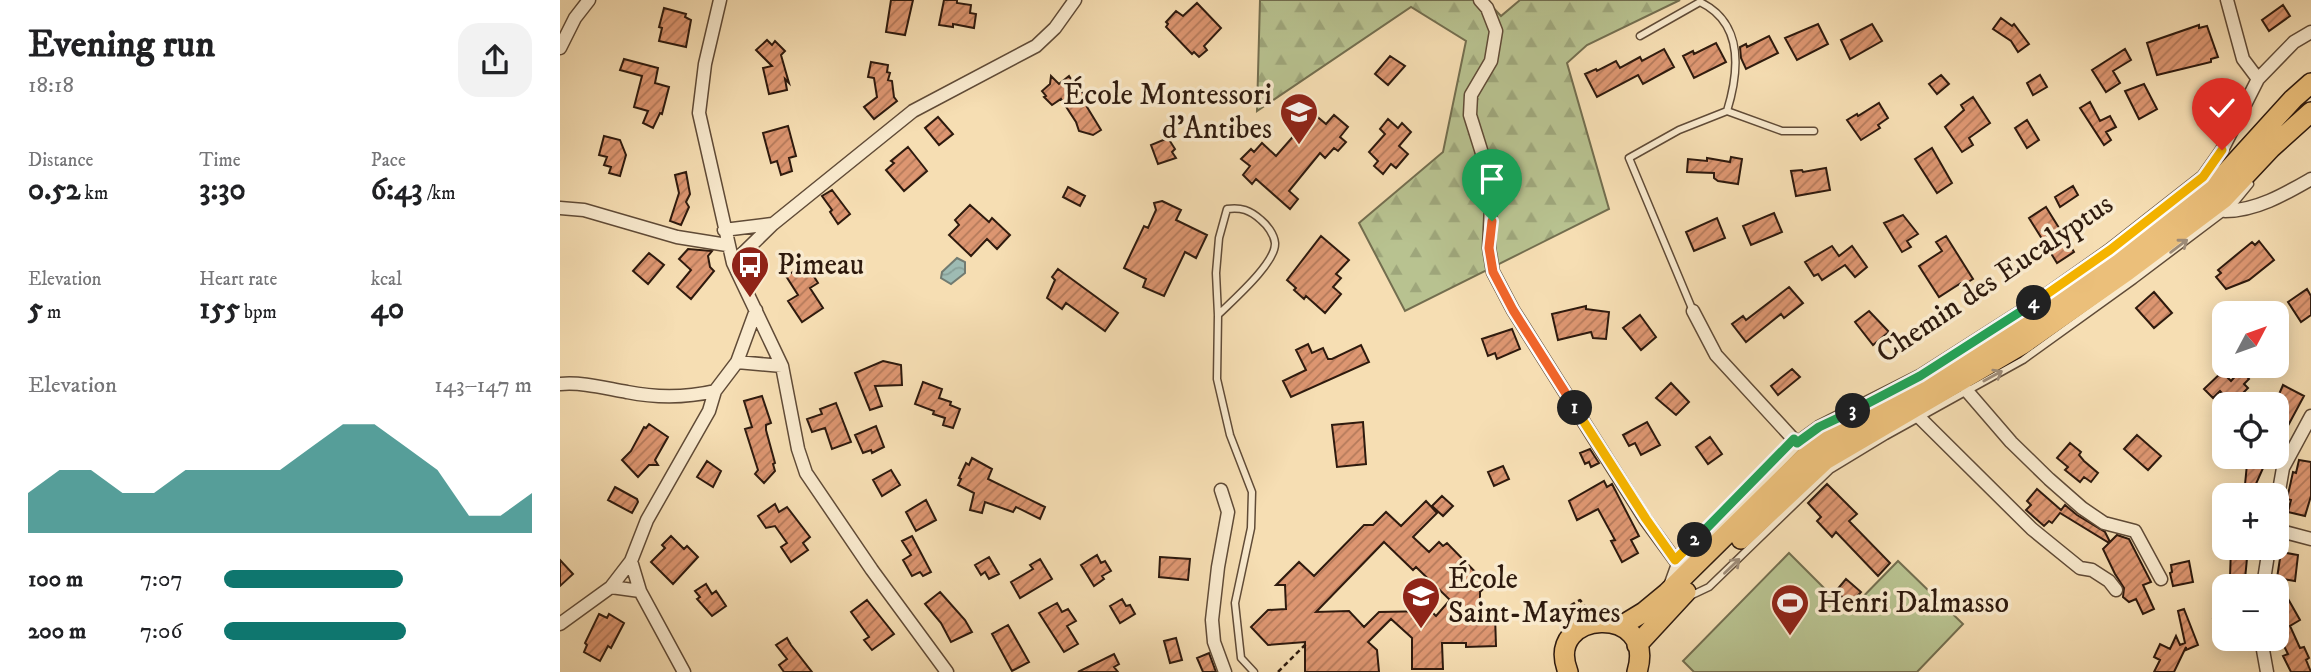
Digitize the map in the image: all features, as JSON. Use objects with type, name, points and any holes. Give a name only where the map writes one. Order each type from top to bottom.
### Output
[{"type":"main road","name":"Chemin des Eucalyptus","points":[[1637,645],[1671,598],[1815,447],[1957,369],[2119,260],[2213,187],[2293,99],[2311,83]]},
{"type":"main road","name":"Chemin des Eucalyptus","points":[[1621,626],[1671,598],[1825,460],[2055,323],[2223,199],[2311,112]]},
{"type":"main road","points":[[1565,670],[1565,654],[1575,632],[1597,621],[1621,626],[1630,634],[1640,657],[1637,672]]},
{"type":"street","points":[[560,48],[575,18],[589,0]]},
{"type":"street","points":[[720,0],[705,64],[699,113],[733,263],[782,366],[798,449],[806,473],[865,560],[947,672]]},
{"type":"street","points":[[733,263],[773,224],[913,111],[1035,46],[1055,28],[1072,4],[1057,0]]},
{"type":"street","points":[[1480,0],[1487,8],[1496,31],[1491,61],[1471,95],[1470,115],[1493,185],[1489,248],[1493,272],[1513,310],[1646,519],[1678,564]]},
{"type":"street","points":[[2227,0],[2243,59],[2258,79]]},
{"type":"street","name":"Chemin des Eucalyptus","points":[[1671,598],[1678,564],[1797,443],[1819,427],[1920,376],[2036,302],[2110,250],[2203,177],[2222,150],[2258,79],[2294,43],[2311,32]]},
{"type":"street","name":"Chemin des Eucalyptus","points":[[2225,211],[2236,211],[2280,196],[2311,179]]},
{"type":"street","points":[[560,208],[584,210],[677,237],[727,245]]},
{"type":"street","points":[[724,230],[773,224]]},
{"type":"street","points":[[560,624],[611,587],[631,561],[647,520],[709,411],[715,391],[737,362],[756,310]]},
{"type":"street","points":[[1693,312],[1716,355],[1797,443]]},
{"type":"street","points":[[737,362],[782,366]]},
{"type":"street","points":[[560,384],[596,386],[662,398],[696,396],[715,391]]},
{"type":"street","points":[[1967,391],[2011,442],[2082,508],[2104,523],[2135,531],[2161,579]]},
{"type":"street","points":[[2280,483],[2283,468],[2311,416]]},
{"type":"street","points":[[1919,418],[2032,529],[2080,568],[2092,570],[2109,581],[2116,590]]},
{"type":"street","points":[[1221,490],[1228,512],[1212,620],[1214,642],[1225,672]]},
{"type":"street","points":[[2289,533],[2311,539]]},
{"type":"street","points":[[631,561],[640,591],[684,672]]},
{"type":"street","points":[[611,587],[640,591]]},
{"type":"street","points":[[2263,651],[2266,672]]},
{"type":"lane","points":[[1640,36],[1700,2],[1714,9],[1727,26],[1733,42],[1736,65],[1734,88],[1727,111]]},
{"type":"lane","points":[[1693,312],[1629,158],[1679,130],[1727,111],[1782,131],[1814,131]]},
{"type":"lane","name":"Chemin des Eucalyptus","points":[[1671,598],[1709,587],[1830,470],[2023,360],[2232,206],[2272,158],[2293,127]]},
{"type":"lane","points":[[1218,315],[1269,262],[1275,243],[1268,226],[1239,207],[1227,209],[1219,238],[1216,273],[1217,379],[1230,435],[1252,492],[1251,528],[1235,603],[1241,658],[1254,672]]},
{"type":"path","points":[[1278,672],[1306,644]]},
{"type":"green space","points":[[1260,0],[1486,0],[1501,16],[1520,0],[1680,0],[1587,45],[1567,63],[1609,209],[1405,311],[1359,223],[1443,152],[1466,41],[1411,7],[1257,111]]},
{"type":"green space","name":"Henri Dalmasso","points":[[1789,553],[1848,612],[1898,561],[1963,624],[1917,672],[1694,672],[1683,661]]},
{"type":"water","points":[[957,258],[965,262],[965,273],[951,284],[941,278],[942,272]]},
{"type":"building","points":[[891,0],[913,0],[905,35],[886,32]]},
{"type":"building","points":[[944,0],[957,0],[957,3],[971,5],[970,13],[976,14],[974,28],[953,24],[953,27],[939,25]]},
{"type":"building","points":[[1197,3],[1221,28],[1204,46],[1207,50],[1199,57],[1194,52],[1192,54],[1166,27],[1166,22],[1176,11],[1183,16]]},
{"type":"building","points":[[2283,5],[2290,16],[2269,31],[2262,20]]},
{"type":"building","points":[[664,8],[686,14],[685,17],[691,20],[686,47],[659,41]]},
{"type":"building","points":[[2001,18],[2012,26],[2014,24],[2029,44],[2018,52],[2011,41],[1993,29]]},
{"type":"building","points":[[1818,24],[1828,44],[1797,60],[1785,38]]},
{"type":"building","points":[[1872,24],[1882,41],[1850,59],[1841,40]]},
{"type":"building","points":[[2199,25],[2199,28],[2207,26],[2218,57],[2211,59],[2211,62],[2157,75],[2147,43]]},
{"type":"building","points":[[1769,36],[1778,53],[1746,69],[1740,47],[1746,44],[1747,47]]},
{"type":"building","points":[[767,40],[772,45],[775,41],[785,51],[781,55],[789,83],[785,79],[787,90],[769,94],[763,68],[772,66],[756,50]]},
{"type":"building","points":[[1716,43],[1726,62],[1694,78],[1683,56],[1693,51],[1694,54]]},
{"type":"building","points":[[1664,49],[1674,67],[1643,84],[1638,75],[1597,97],[1585,74],[1616,61],[1620,68],[1640,57],[1642,61]]},
{"type":"building","points":[[2125,49],[2131,60],[2113,71],[2120,83],[2106,92],[2092,70]]},
{"type":"building","points":[[1390,56],[1405,66],[1388,85],[1375,74]]},
{"type":"building","points":[[624,59],[658,68],[655,83],[669,87],[662,114],[660,113],[653,128],[643,123],[648,111],[634,107],[642,76],[620,70]]},
{"type":"building","points":[[871,62],[888,65],[888,80],[892,81],[897,101],[874,119],[864,107],[877,97],[874,78],[868,77]]},
{"type":"building","points":[[1941,75],[1949,84],[1937,94],[1929,84]]},
{"type":"building","points":[[2040,75],[2047,87],[2033,95],[2027,83]]},
{"type":"building","points":[[1051,76],[1059,84],[1069,76],[1086,98],[1087,107],[1101,130],[1093,135],[1079,131],[1061,99],[1052,105],[1044,97],[1046,96],[1042,91],[1050,84]]},
{"type":"building","points":[[2144,84],[2157,109],[2139,119],[2125,91]]},
{"type":"building","points":[[1973,97],[1990,123],[1969,138],[1973,145],[1962,152],[1945,127],[1964,110],[1961,105]]},
{"type":"building","points":[[2090,102],[2100,121],[2110,116],[2116,127],[2106,132],[2111,140],[2104,145],[2080,108]]},
{"type":"building","points":[[1879,103],[1888,118],[1878,125],[1880,128],[1861,140],[1847,120]]},
{"type":"building","points":[[1308,109],[1326,124],[1334,115],[1348,127],[1340,137],[1346,142],[1338,151],[1334,148],[1325,158],[1320,153],[1289,191],[1298,199],[1290,209],[1256,179],[1252,184],[1243,175],[1250,166],[1241,159],[1251,149],[1254,152],[1262,143],[1276,156],[1305,123],[1300,119]]},
{"type":"building","points":[[938,117],[953,134],[939,145],[925,128]]},
{"type":"building","points":[[1388,119],[1398,128],[1402,123],[1411,132],[1399,146],[1408,154],[1396,168],[1391,164],[1383,174],[1374,166],[1378,161],[1369,152],[1385,134],[1380,129]]},
{"type":"building","points":[[2027,120],[2039,140],[2027,148],[2015,128]]},
{"type":"building","points":[[788,126],[796,156],[789,158],[792,171],[781,175],[777,161],[771,163],[763,133]]},
{"type":"building","points":[[604,136],[620,140],[626,155],[620,176],[609,173],[611,167],[604,165],[607,157],[599,155]]},
{"type":"building","points":[[1168,138],[1175,149],[1172,152],[1176,158],[1158,164],[1151,145]]},
{"type":"building","points":[[908,147],[927,171],[904,191],[886,170],[894,163],[891,161]]},
{"type":"building","points":[[1932,148],[1952,183],[1937,193],[1915,159]]},
{"type":"building","points":[[1731,157],[1742,159],[1738,184],[1718,181],[1714,178],[1714,173],[1687,172],[1688,159],[1707,161],[1707,158],[1730,162]]},
{"type":"building","points":[[1826,168],[1830,190],[1796,196],[1791,171]]},
{"type":"building","points":[[686,172],[690,194],[686,202],[689,207],[681,225],[670,221],[679,193],[675,175]]},
{"type":"building","points":[[2073,186],[2078,195],[2060,207],[2055,197]]},
{"type":"building","points":[[1068,187],[1085,196],[1080,206],[1063,197]]},
{"type":"building","points":[[832,190],[850,214],[838,224],[822,196]]},
{"type":"building","points":[[1162,201],[1181,210],[1176,220],[1207,235],[1196,258],[1185,252],[1164,296],[1143,287],[1146,279],[1124,268],[1144,226],[1148,228],[1156,210],[1154,203]]},
{"type":"building","points":[[970,205],[989,222],[992,218],[1010,235],[997,249],[987,239],[971,256],[949,235],[959,225],[955,220]]},
{"type":"building","points":[[2046,207],[2074,252],[2057,263],[2029,218]]},
{"type":"building","points":[[1774,213],[1782,232],[1751,245],[1743,226]]},
{"type":"building","points":[[1903,215],[1918,234],[1907,241],[1911,247],[1902,252],[1884,223]]},
{"type":"building","points":[[1717,218],[1725,238],[1694,251],[1686,232]]},
{"type":"building","points":[[1321,236],[1349,260],[1336,274],[1341,278],[1333,287],[1341,294],[1325,313],[1306,296],[1304,299],[1287,280]]},
{"type":"building","points":[[1946,236],[1973,279],[1939,297],[1919,266],[1942,251],[1936,242]]},
{"type":"building","points":[[2259,241],[2274,260],[2249,280],[2226,289],[2216,277],[2221,273],[2218,270],[2252,242],[2255,245]]},
{"type":"building","points":[[1832,246],[1839,256],[1852,246],[1867,267],[1855,277],[1845,265],[1822,280],[1818,274],[1814,276],[1805,262]]},
{"type":"building","points":[[688,249],[712,251],[708,256],[710,267],[714,271],[691,299],[677,287],[691,270],[679,259]]},
{"type":"building","points":[[649,253],[664,265],[648,284],[633,271]]},
{"type":"building","points":[[806,264],[818,283],[810,288],[823,308],[802,322],[788,301],[798,295],[786,276]]},
{"type":"building","points":[[1058,269],[1118,313],[1105,331],[1066,303],[1062,309],[1047,298],[1055,280],[1052,277]]},
{"type":"building","points":[[1789,287],[1803,303],[1784,318],[1781,314],[1746,342],[1732,324],[1743,316],[1746,320]]},
{"type":"building","points":[[2307,289],[2311,296],[2311,315],[2301,322],[2289,301]]},
{"type":"building","points":[[2154,292],[2172,313],[2154,328],[2136,308]]},
{"type":"building","points":[[1586,306],[1586,309],[1609,312],[1606,339],[1593,338],[1591,332],[1558,340],[1552,314]]},
{"type":"building","points":[[1869,311],[1889,332],[1873,345],[1855,322]]},
{"type":"building","points":[[1640,315],[1656,337],[1641,350],[1623,328]]},
{"type":"building","points":[[1512,329],[1520,349],[1497,359],[1495,353],[1488,356],[1482,339]]},
{"type":"building","points":[[1308,344],[1312,353],[1323,348],[1328,359],[1361,345],[1369,362],[1291,397],[1283,381],[1306,370],[1296,350]]},
{"type":"building","points":[[883,361],[901,365],[902,385],[875,386],[882,406],[870,410],[855,373]]},
{"type":"building","points":[[1792,369],[1800,377],[1778,395],[1771,386]]},
{"type":"building","points":[[2216,378],[2228,378],[2231,381],[2234,378],[2248,378],[2244,384],[2248,388],[2244,392],[2212,392],[2212,397],[2204,389]]},
{"type":"building","points":[[923,382],[942,389],[939,398],[960,409],[953,428],[943,425],[945,418],[933,414],[934,411],[915,404]]},
{"type":"building","points":[[1671,383],[1689,402],[1676,415],[1656,398]]},
{"type":"building","points":[[2283,385],[2304,396],[2289,424],[2289,392],[2280,392]]},
{"type":"building","points":[[762,396],[771,423],[766,425],[766,430],[775,463],[775,471],[764,483],[755,474],[758,470],[745,429],[752,427],[744,401]]},
{"type":"building","points":[[836,403],[851,442],[832,449],[825,428],[812,432],[807,419],[822,414],[820,409]]},
{"type":"building","points":[[1363,422],[1366,464],[1337,467],[1332,425]]},
{"type":"building","points":[[1647,422],[1660,445],[1641,455],[1635,443],[1629,446],[1623,435]]},
{"type":"building","points":[[649,424],[668,437],[655,460],[658,465],[649,465],[638,477],[622,460],[631,451],[644,427]]},
{"type":"building","points":[[876,426],[884,447],[872,453],[871,450],[863,453],[855,435]]},
{"type":"building","points":[[2137,435],[2161,456],[2148,470],[2124,449]]},
{"type":"building","points":[[1710,437],[1722,454],[1708,464],[1696,447]]},
{"type":"building","points":[[2070,443],[2098,473],[2091,482],[2084,477],[2080,482],[2065,470],[2068,467],[2057,458]]},
{"type":"building","points":[[1590,449],[1599,463],[1591,467],[1589,462],[1585,464],[1580,453]]},
{"type":"building","points":[[972,458],[992,469],[988,479],[1045,507],[1040,519],[1016,507],[1013,512],[985,502],[982,513],[970,510],[974,493],[958,485],[966,463],[969,465]]},
{"type":"building","points":[[2299,460],[2311,462],[2311,496],[2305,516],[2289,512],[2289,490],[2293,472],[2296,473]]},
{"type":"building","points":[[707,461],[721,471],[713,487],[697,477]]},
{"type":"building","points":[[1503,466],[1509,479],[1494,486],[1488,472]]},
{"type":"building","points":[[2247,469],[2263,469],[2256,483],[2245,483]]},
{"type":"building","points":[[891,470],[900,485],[882,496],[873,480]]},
{"type":"building","points":[[1604,481],[1607,487],[1612,484],[1639,536],[1631,540],[1638,553],[1622,562],[1611,541],[1615,540],[1598,509],[1577,520],[1569,501]]},
{"type":"building","points":[[1827,484],[1857,514],[1849,521],[1890,563],[1878,576],[1836,532],[1832,537],[1817,521],[1821,517],[1808,503]]},
{"type":"building","points":[[615,487],[637,499],[632,513],[608,500]]},
{"type":"building","points":[[2037,489],[2061,510],[2065,505],[2105,532],[2110,542],[2117,535],[2129,539],[2151,582],[2143,585],[2154,609],[2143,614],[2136,599],[2129,602],[2123,597],[2124,588],[2103,549],[2109,543],[2060,513],[2052,523],[2049,521],[2044,526],[2026,510],[2031,505],[2027,501]]},
{"type":"building","points":[[1442,496],[1453,506],[1443,516],[1432,506]]},
{"type":"building","points":[[926,500],[936,520],[916,531],[906,512]]},
{"type":"building","points":[[1426,501],[1437,513],[1413,537],[1429,552],[1439,542],[1443,546],[1447,543],[1485,582],[1487,585],[1480,592],[1480,616],[1495,615],[1496,646],[1466,647],[1466,643],[1442,643],[1443,669],[1412,669],[1412,638],[1391,619],[1368,642],[1377,650],[1379,672],[1305,672],[1305,642],[1268,645],[1251,627],[1268,610],[1286,609],[1285,585],[1276,585],[1299,562],[1314,576],[1364,525],[1373,525],[1386,512],[1401,526]],"holes":[[[1384,542],[1413,570],[1416,567],[1450,600],[1436,616],[1431,611],[1379,612],[1364,627],[1349,611],[1316,612]]]},
{"type":"building","points":[[775,504],[779,512],[787,507],[810,537],[803,543],[808,550],[791,562],[781,547],[787,543],[775,526],[766,528],[758,516]]},
{"type":"building","points":[[671,536],[684,549],[687,546],[698,557],[673,584],[651,562],[665,548],[662,545]]},
{"type":"building","points":[[912,536],[931,572],[923,576],[920,572],[912,576],[903,560],[911,555],[902,541]]},
{"type":"building","points":[[2289,553],[2298,555],[2295,581],[2289,580],[2289,574],[2278,574],[2280,560],[2289,560]]},
{"type":"building","points":[[1097,555],[1101,563],[1105,561],[1111,571],[1102,576],[1104,579],[1094,586],[1081,565]]},
{"type":"building","points":[[989,557],[999,574],[989,579],[985,572],[981,575],[975,565]]},
{"type":"building","points":[[1160,557],[1190,559],[1188,580],[1159,577]]},
{"type":"building","points":[[1040,559],[1052,579],[1020,598],[1011,582],[1033,569],[1030,565]]},
{"type":"building","points":[[560,560],[573,574],[560,586]]},
{"type":"building","points":[[2231,560],[2247,560],[2245,574],[2230,574]]},
{"type":"building","points":[[2189,561],[2193,582],[2173,586],[2171,565]]},
{"type":"building","points":[[1846,579],[1861,592],[1850,604],[1836,591]]},
{"type":"building","points":[[706,584],[712,594],[716,591],[726,606],[712,616],[697,599],[700,597],[695,591]]},
{"type":"building","points":[[940,592],[972,632],[951,642],[941,623],[925,604]]},
{"type":"building","points":[[1122,599],[1126,606],[1130,605],[1135,614],[1120,623],[1110,606]]},
{"type":"building","points":[[867,600],[894,634],[872,650],[864,640],[869,637],[851,612]]},
{"type":"building","points":[[2289,601],[2300,620],[2290,626],[2300,648],[2304,647],[2311,672],[2291,672],[2283,656],[2288,654]]},
{"type":"building","points":[[1057,603],[1062,612],[1068,609],[1076,621],[1067,626],[1078,644],[1064,652],[1039,613]]},
{"type":"building","points":[[2184,609],[2198,645],[2186,650],[2186,647],[2174,672],[2154,672],[2160,660],[2154,657],[2160,644],[2170,649],[2176,636],[2180,645],[2185,643],[2178,611]]},
{"type":"building","points":[[599,614],[607,618],[609,614],[624,623],[611,648],[608,646],[600,661],[584,652],[587,645],[585,643]]},
{"type":"building","points":[[1008,625],[1029,662],[1012,671],[992,634]]},
{"type":"building","points":[[787,638],[812,672],[784,672],[779,665],[787,659],[776,645]]},
{"type":"building","points":[[1176,638],[1182,660],[1170,663],[1164,641]]},
{"type":"building","points":[[1209,653],[1216,672],[1203,672],[1197,658]]},
{"type":"building","points":[[1114,654],[1119,664],[1114,667],[1118,672],[1078,672]]},
{"type":"place","name":"École Montessori d'Antibes","points":[[1299,146]]},
{"type":"place","name":"Pimeau","points":[[750,299]]},
{"type":"place","name":"École Saint-Maymes","points":[[1421,630]]},
{"type":"place","name":"Henri Dalmasso","points":[[1790,637]]},
{"type":"route","points":[[1492,221],[1489,248],[1493,272],[1513,310],[1675,560],[1794,439],[1797,443],[1819,427],[1920,376],[2036,302],[2110,250],[2203,177],[2222,150]]}]
